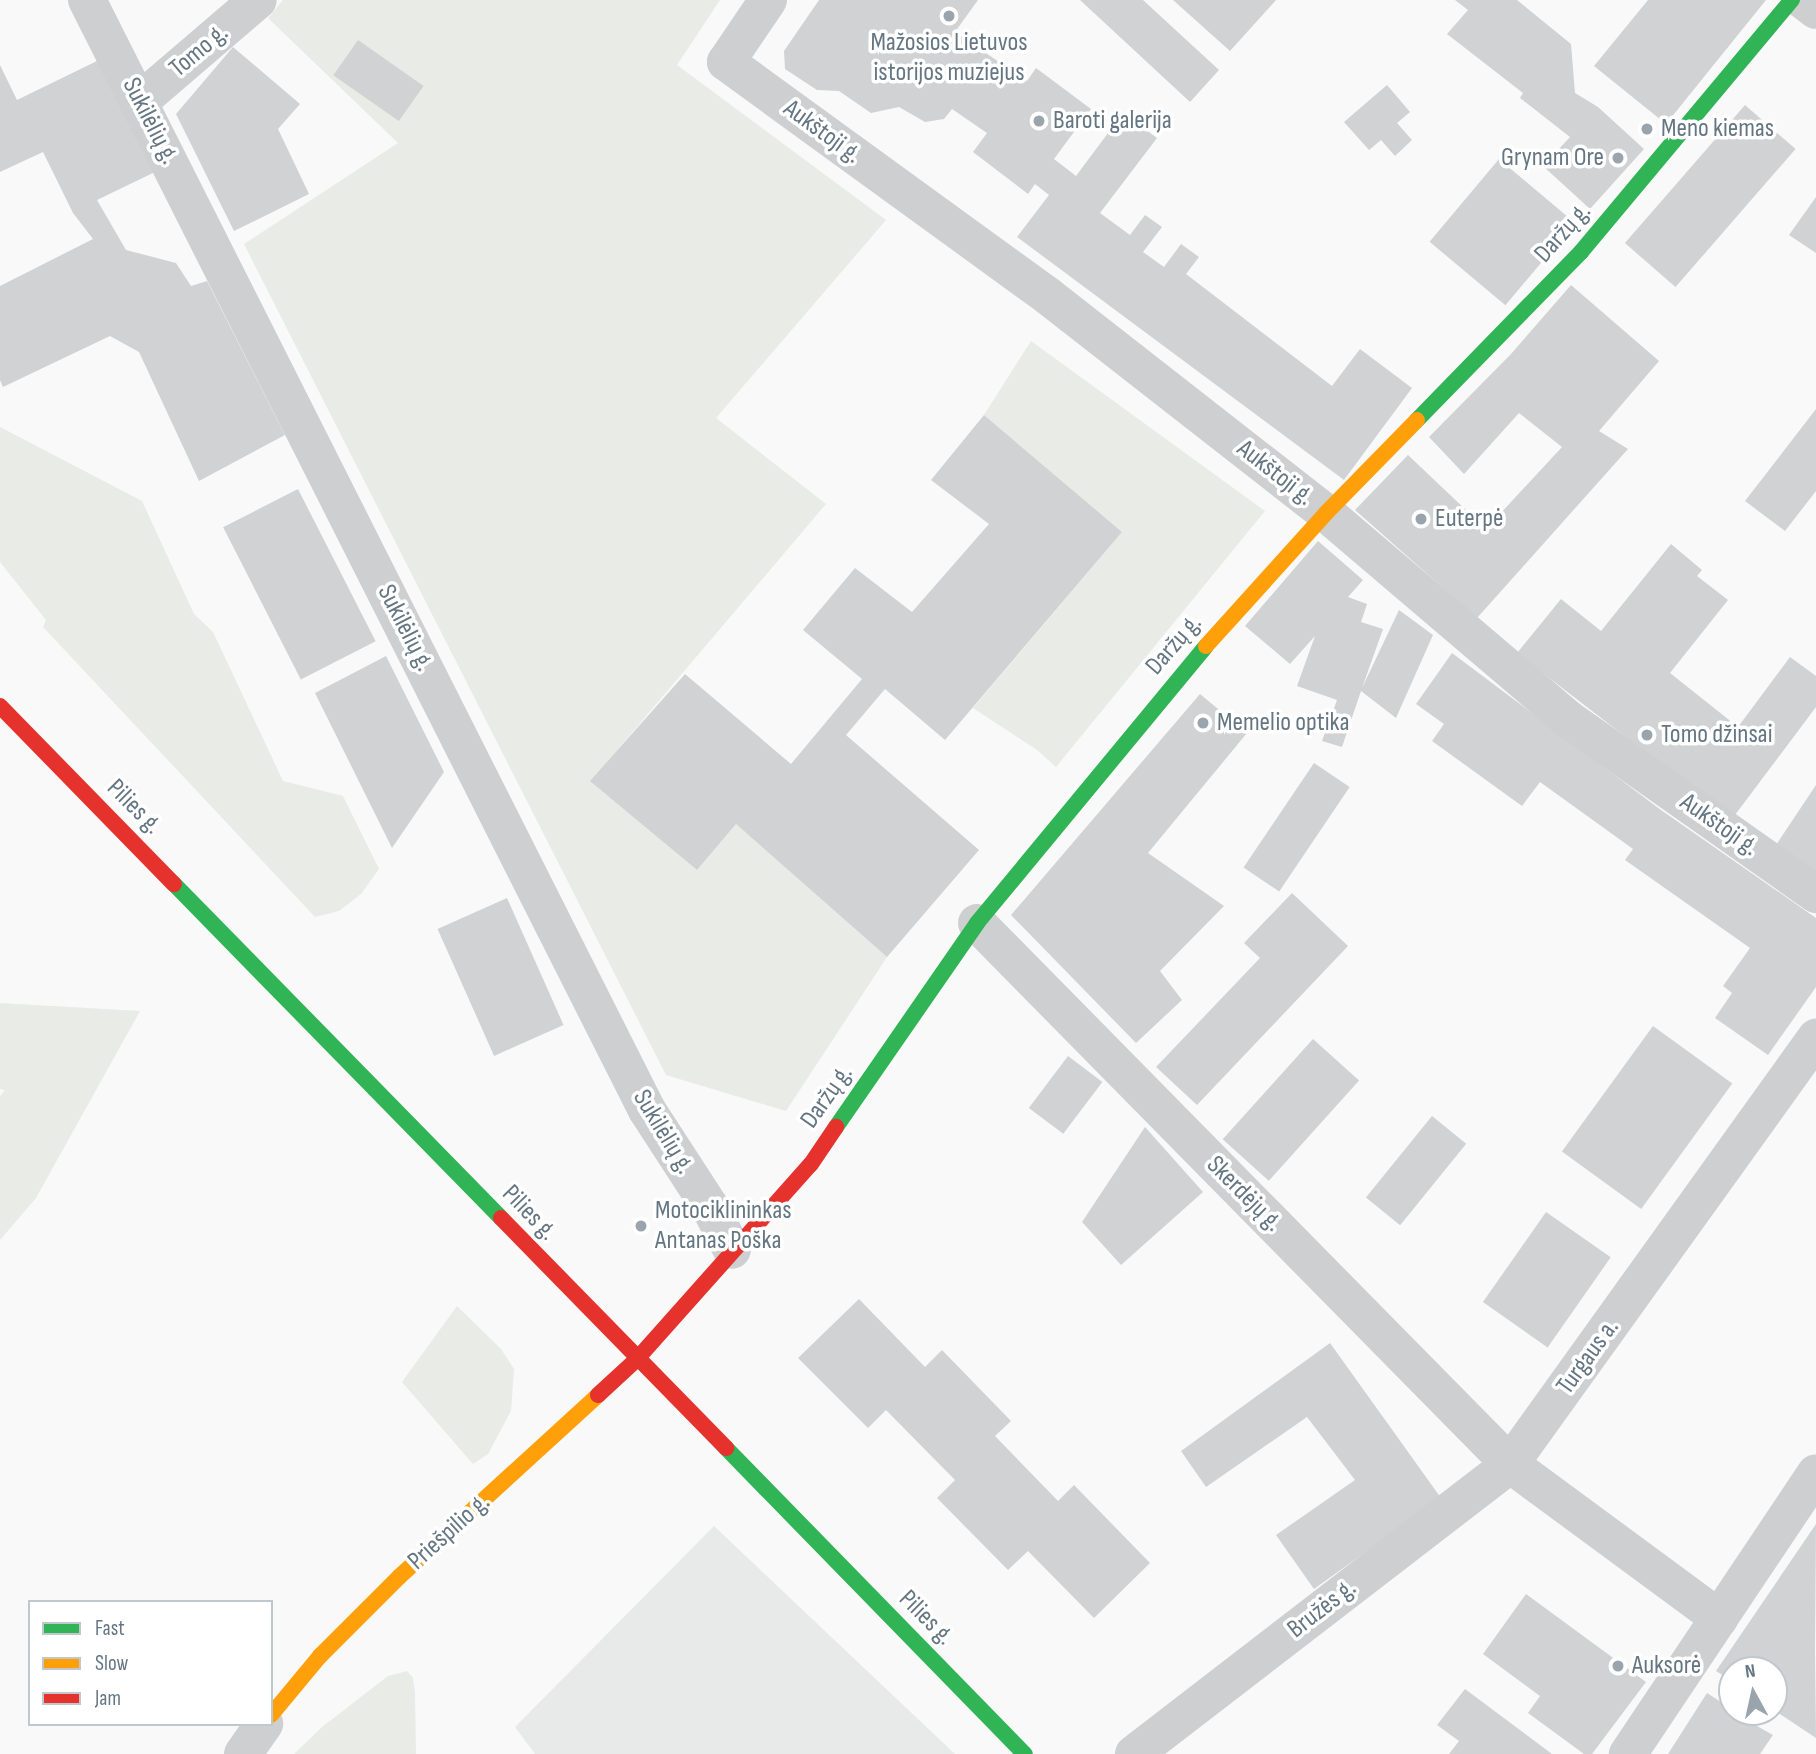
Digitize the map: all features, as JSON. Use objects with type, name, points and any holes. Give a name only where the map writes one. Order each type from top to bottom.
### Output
[{"type":"street","name":"Sukilėlių g.","points":[[87,0],[647,1110],[710,1207],[732,1250]]},
{"type":"street","name":"Tomo g.","points":[[140,101],[258,0]]},
{"type":"street","name":"Aukštoji g.","points":[[768,0],[726,62],[1048,296],[1326,513],[1568,719],[1816,894]]},
{"type":"street","name":"Daržų g.","points":[[637,1359],[811,1164],[977,923],[1181,673],[1326,513],[1581,252],[1792,0]]},
{"type":"street","points":[[1803,0],[1816,9]]},
{"type":"street","name":"Pilies g.","points":[[0,706],[1025,1754]]},
{"type":"street","name":"Skerdėjų g.","points":[[977,923],[1510,1464]]},
{"type":"street","name":"Turgaus a.","points":[[1510,1464],[1816,1038]]},
{"type":"street","name":"Priešpilio g.","points":[[273,1713],[320,1656],[399,1577],[637,1359]]},
{"type":"street","points":[[1510,1464],[1719,1618]]},
{"type":"street","name":"Bružės g.","points":[[1134,1754],[1510,1464]]},
{"type":"street","points":[[1628,1754],[1816,1473]]},
{"type":"street","points":[[243,1754],[263,1726]]},
{"type":"shaded area","points":[[283,0],[720,0],[677,65],[886,220],[716,418],[826,504],[591,781],[697,870],[736,824],[887,957],[786,1111],[666,1075],[244,244],[398,143],[268,18]]},
{"type":"shaded area","points":[[1031,341],[1265,511],[1056,767],[1037,750],[973,708],[1122,532],[984,415]]},
{"type":"shaded area","points":[[0,427],[142,501],[194,614],[213,632],[283,781],[343,796],[379,869],[361,894],[339,911],[315,917],[43,627],[46,620],[0,562]]},
{"type":"shaded area","points":[[0,1003],[140,1011],[36,1198],[0,1240],[0,1096],[5,1090],[0,1089]]},
{"type":"shaded area","points":[[457,1306],[501,1349],[514,1369],[511,1411],[488,1454],[473,1464],[402,1382]]},
{"type":"shaded area","points":[[714,1526],[955,1754],[535,1754],[515,1727]]},
{"type":"shaded area","points":[[407,1671],[413,1678],[415,1693],[416,1754],[294,1754],[322,1727],[388,1676]]},
{"type":"building","points":[[819,0],[978,0],[955,32],[1027,81],[1036,68],[1091,109],[1054,159],[1076,176],[1123,113],[1157,138],[1100,213],[1130,235],[1145,215],[1162,227],[1143,252],[1164,267],[1181,244],[1199,257],[1186,274],[1332,386],[1360,349],[1412,388],[1344,480],[1017,237],[1049,195],[1035,184],[1028,194],[973,152],[987,133],[952,109],[944,119],[925,122],[899,107],[871,113],[839,91],[817,90],[785,69],[784,51]]},
{"type":"building","points":[[1080,0],[1143,0],[1219,70],[1190,102]]},
{"type":"building","points":[[1173,0],[1276,0],[1230,51]]},
{"type":"building","points":[[1455,0],[1517,0],[1571,44],[1575,93],[1598,107],[1644,149],[1590,209],[1543,166],[1570,137],[1520,98],[1523,93],[1447,34],[1468,10]]},
{"type":"building","points":[[1648,0],[1766,0],[1666,124],[1594,66]]},
{"type":"building","points":[[358,40],[424,86],[399,121],[333,75]]},
{"type":"building","points":[[233,47],[300,104],[278,129],[309,194],[234,231],[176,114]]},
{"type":"building","points":[[99,60],[155,172],[97,200],[126,250],[176,263],[191,286],[207,281],[285,435],[199,481],[139,352],[110,336],[3,387],[0,380],[0,286],[93,239],[73,213],[43,152],[0,172],[0,65],[17,100]]},
{"type":"building","points":[[1387,85],[1410,112],[1397,123],[1412,140],[1395,156],[1381,140],[1369,150],[1344,122]]},
{"type":"building","points":[[1745,105],[1796,149],[1676,287],[1625,243]]},
{"type":"building","points":[[1499,159],[1575,223],[1505,305],[1430,242]]},
{"type":"building","points":[[1816,197],[1816,253],[1789,235]]},
{"type":"building","points":[[1571,285],[1659,361],[1599,431],[1628,449],[1477,618],[1355,510],[1408,455],[1486,529],[1562,447],[1519,413],[1464,474],[1429,437],[1511,354]]},
{"type":"building","points":[[1816,409],[1816,491],[1785,531],[1745,501]]},
{"type":"building","points":[[984,415],[1122,532],[945,740],[885,689],[846,735],[979,850],[887,957],[736,824],[697,870],[590,781],[685,674],[791,764],[862,679],[803,630],[855,568],[912,612],[989,524],[931,480]]},
{"type":"building","points":[[298,489],[376,641],[301,679],[223,527]]},
{"type":"building","points":[[1318,541],[1363,580],[1348,597],[1367,604],[1361,622],[1383,629],[1362,688],[1399,610],[1433,635],[1396,718],[1361,691],[1342,747],[1322,741],[1337,700],[1297,686],[1315,636],[1290,664],[1245,626]]},
{"type":"building","points":[[1671,544],[1702,570],[1697,576],[1728,600],[1670,673],[1738,727],[1790,657],[1816,676],[1816,707],[1732,819],[1517,653],[1561,599],[1601,631]]},
{"type":"building","points":[[1452,653],[1661,810],[1816,918],[1816,987],[1768,1055],[1715,1018],[1732,993],[1723,986],[1750,948],[1625,860],[1633,849],[1540,782],[1522,806],[1432,741],[1444,724],[1416,704]]},
{"type":"building","points":[[386,656],[444,772],[392,848],[315,693]]},
{"type":"building","points":[[1200,694],[1247,733],[1148,853],[1224,906],[1160,971],[1182,1000],[1136,1043],[1011,915]]},
{"type":"building","points":[[1314,763],[1350,787],[1279,892],[1244,867]]},
{"type":"building","points":[[1816,785],[1816,872],[1776,845]]},
{"type":"building","points":[[1292,893],[1348,946],[1197,1105],[1156,1067],[1260,958],[1244,943]]},
{"type":"building","points":[[507,898],[564,1025],[494,1056],[438,929]]},
{"type":"building","points":[[1653,1026],[1732,1084],[1641,1209],[1562,1151]]},
{"type":"building","points":[[1313,1039],[1359,1080],[1269,1181],[1223,1139]]},
{"type":"building","points":[[1068,1056],[1102,1082],[1063,1134],[1029,1108]]},
{"type":"building","points":[[1432,1116],[1466,1144],[1400,1225],[1366,1198]]},
{"type":"building","points":[[1145,1127],[1203,1192],[1121,1265],[1082,1222]]},
{"type":"building","points":[[1546,1212],[1611,1257],[1548,1347],[1483,1302]]},
{"type":"building","points":[[859,1299],[925,1367],[942,1350],[1011,1421],[995,1436],[1058,1501],[1074,1485],[1150,1563],[1094,1618],[1028,1551],[1008,1570],[937,1498],[955,1480],[886,1410],[868,1428],[798,1358]]},
{"type":"building","points":[[1330,1343],[1441,1498],[1314,1589],[1276,1535],[1355,1480],[1307,1417],[1206,1487],[1181,1451]]},
{"type":"building","points":[[1816,1524],[1816,1738],[1788,1719],[1788,1656],[1726,1656]]},
{"type":"building","points":[[1526,1594],[1646,1682],[1592,1754],[1584,1754],[1528,1713],[1540,1696],[1483,1654]]},
{"type":"building","points":[[1465,1689],[1552,1754],[1449,1754],[1459,1741],[1437,1725]]},
{"type":"building","points":[[1707,1693],[1718,1700],[1718,1726],[1757,1726],[1773,1735],[1760,1754],[1668,1754]]},
{"type":"traffic: fast","points":[[1417,420],[1581,252],[1792,0]]},
{"type":"traffic: fast","points":[[836,1127],[977,923],[1206,646]]},
{"type":"traffic: fast","points":[[174,884],[501,1218]]},
{"type":"traffic: fast","points":[[726,1448],[1025,1754]]},
{"type":"traffic: slow","points":[[1206,646],[1326,513],[1417,420]]},
{"type":"traffic: slow","points":[[273,1713],[320,1656],[399,1577],[598,1395]]},
{"type":"traffic: jam","points":[[0,706],[174,884]]},
{"type":"traffic: jam","points":[[598,1395],[637,1359],[811,1164],[836,1127]]},
{"type":"traffic: jam","points":[[501,1218],[726,1448]]},
{"type":"place","name":"Mažosios Lietuvos istorijos muziejus","points":[[949,16]]},
{"type":"place","name":"Baroti galerija","points":[[1039,121]]},
{"type":"place","name":"Meno kiemas","points":[[1647,129]]},
{"type":"place","name":"Grynam Ore","points":[[1618,158]]},
{"type":"place","name":"Euterpė","points":[[1421,519]]},
{"type":"place","name":"Memelio optika","points":[[1203,723]]},
{"type":"place","name":"Tomo džinsai","points":[[1647,735]]},
{"type":"place","name":"Motociklininkas Antanas Poška","points":[[641,1226]]},
{"type":"place","name":"Auksorė","points":[[1618,1666]]}]
